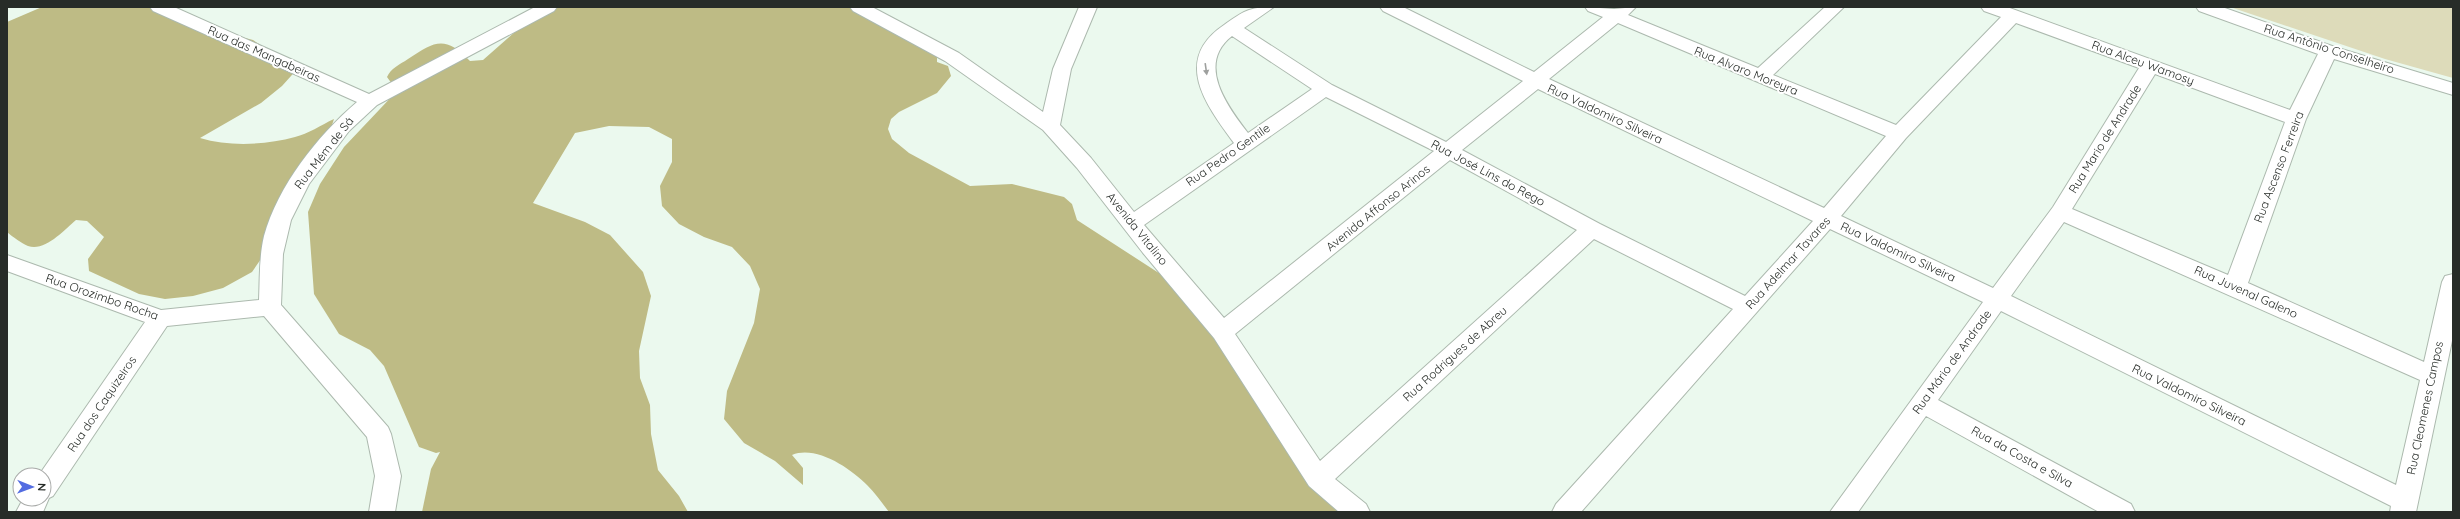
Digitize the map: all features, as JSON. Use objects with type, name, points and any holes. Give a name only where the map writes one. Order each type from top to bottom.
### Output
[{"type":"street","name":"Rua das Mangabeiras","points":[[159,7],[370,101]]},
{"type":"street","name":"Rua Mém de Sá","points":[[270,307],[275,236],[294,191],[323,150],[356,112],[370,101],[548,7]]},
{"type":"street","name":"Avenida Vitalino","points":[[859,7],[952,57],[1050,126],[1084,163],[1222,332],[1318,479],[1357,512]]},
{"type":"street","points":[[1050,126],[1062,69],[1088,7]]},
{"type":"street","points":[[1245,143],[1217,104],[1205,69],[1206,54],[1216,40],[1265,7]]},
{"type":"street","name":"Rua Valdomiro Silveira","points":[[1389,7],[1537,82],[1996,299],[2404,507]]},
{"type":"street","name":"Rua Alvaro Moreyra","points":[[1594,7],[1621,12],[1760,77],[1899,134]]},
{"type":"street","points":[[1760,77],[1835,7]]},
{"type":"street","name":"Rua Alceu Wamosy","points":[[1990,7],[2296,119]]},
{"type":"street","name":"Rua Antônio Conselheiro","points":[[2205,7],[2328,51],[2453,89]]},
{"type":"street","name":"Avenida Affonso Arinos","points":[[1222,332],[1537,82],[1621,12]]},
{"type":"street","name":"Rua Adelmar Tavares","points":[[1565,512],[1827,219],[1899,134],[2012,16]]},
{"type":"street","name":"Rua José Lins do Rego","points":[[1233,29],[1325,88],[1449,151],[1592,229],[1748,307]]},
{"type":"street","name":"Rua Ascenso Ferreira","points":[[2235,287],[2296,119],[2328,51]]},
{"type":"street","name":"Rua Mario de Andrade","points":[[2060,212],[2150,66]]},
{"type":"street","name":"Rua Pedro Gentile","points":[[1132,222],[1325,88]]},
{"type":"street","name":"Rua Juvenal Galeno","points":[[2060,212],[2235,287],[2431,375]]},
{"type":"street","name":"Rua Mário de Andrade","points":[[1843,512],[2060,212]]},
{"type":"street","name":"Rua Rodrigues de Abreu","points":[[1318,479],[1592,229]]},
{"type":"street","name":"Rua Orozimbo Rocha","points":[[7,263],[160,318],[270,307]]},
{"type":"street","name":"Rua Cleomenes Campos","points":[[2404,507],[2431,375],[2453,282]]},
{"type":"street","points":[[270,307],[379,434],[388,476],[382,512]]},
{"type":"street","name":"Rua dos Caquizeiros","points":[[52,478],[160,318]]},
{"type":"street","name":"Rua da Costa e Silva","points":[[1923,403],[2120,511]]},
{"type":"shaded area","points":[[42,7],[160,7],[226,33],[253,40],[282,59],[300,66],[282,86],[261,103],[200,138],[235,144],[272,142],[300,136],[334,119],[328,137],[272,243],[252,272],[223,288],[193,296],[165,299],[139,294],[89,271],[88,259],[104,237],[87,221],[76,220],[54,239],[41,246],[34,247],[25,245],[7,232],[7,22]]},
{"type":"shaded area","points":[[558,7],[866,7],[937,51],[937,62],[948,66],[951,76],[937,93],[899,112],[891,119],[888,129],[892,139],[909,153],[970,186],[1012,184],[1064,197],[1072,204],[1077,220],[1182,288],[1346,512],[889,512],[860,478],[842,465],[811,453],[792,455],[803,468],[803,485],[775,461],[744,443],[724,419],[727,391],[754,323],[760,289],[750,266],[732,247],[704,237],[679,224],[662,206],[660,186],[672,162],[672,139],[649,127],[609,126],[575,133],[533,203],[585,222],[610,235],[643,272],[651,296],[639,351],[640,378],[650,405],[651,434],[658,470],[679,496],[688,512],[422,512],[431,469],[440,452],[436,453],[419,447],[384,366],[370,350],[339,334],[314,294],[308,212],[320,184],[344,147],[397,91],[387,77],[393,69],[426,48],[440,44],[447,44],[454,47],[470,61],[483,60],[516,31]]},
{"type":"shaded area","points":[[2230,7],[2453,7],[2453,78],[2385,59]]}]
